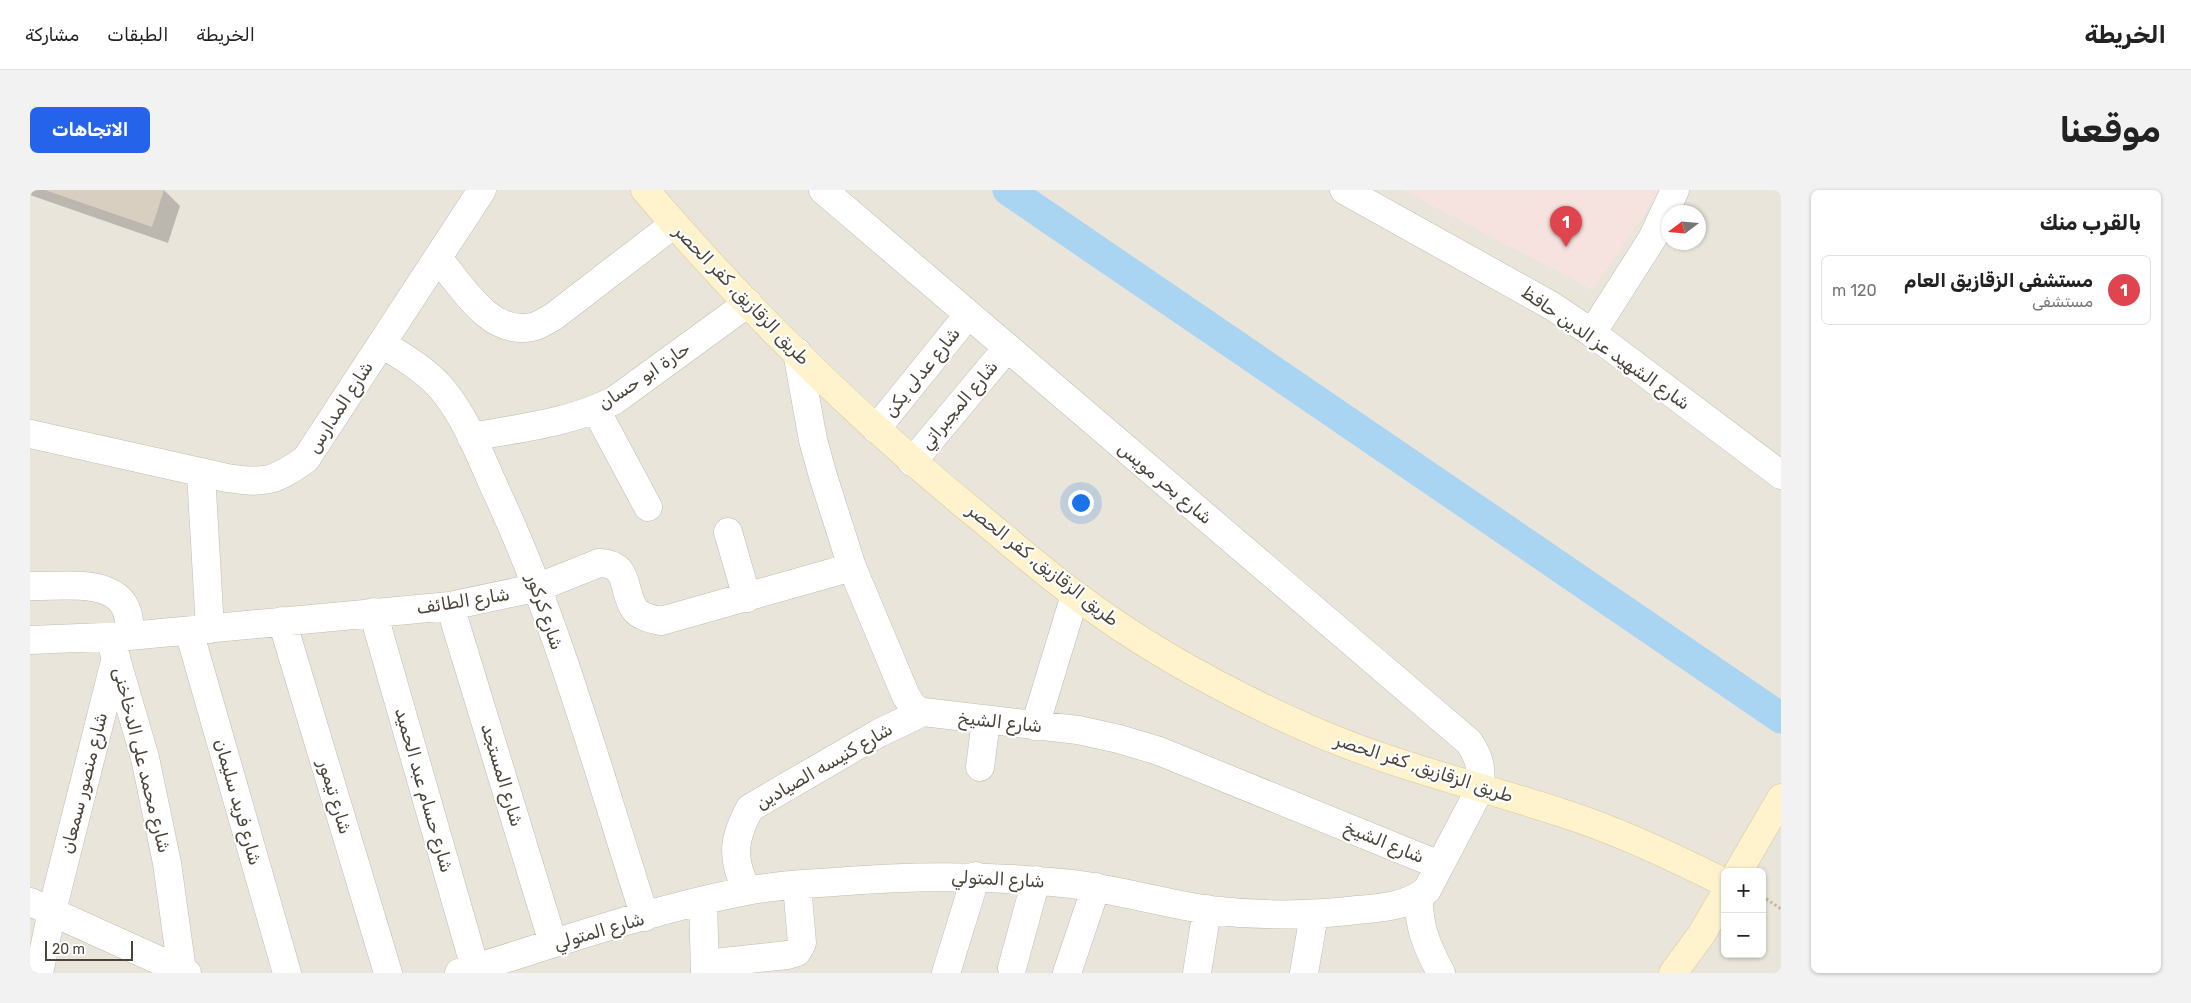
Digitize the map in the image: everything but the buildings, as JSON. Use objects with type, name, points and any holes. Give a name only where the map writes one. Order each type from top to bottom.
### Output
[{"type":"main road","name":"طريق الزقازيق, كفر الحصر","points":[[645,190],[748,303],[912,462],[1075,595],[1149,645],[1227,689],[1307,728],[1390,762],[1563,813],[1620,834],[1721,881]]},
{"type":"main road","points":[[1741,866],[1781,798]]},
{"type":"main road","points":[[1673,973],[1701,935],[1721,901]]},
{"type":"street","name":"شارع المدارس","points":[[30,434],[201,473],[255,482],[283,475],[306,459],[482,190]]},
{"type":"street","name":"شارع بحر مويس","points":[[823,190],[1469,742],[1478,756],[1482,772],[1480,789]]},
{"type":"street","name":"شارع الشهيد عز الدين حافظ","points":[[1344,190],[1510,281],[1592,333],[1781,475]]},
{"type":"street","points":[[1592,333],[1652,239],[1675,190]]},
{"type":"street","points":[[438,258],[490,319],[510,328],[533,327],[553,317],[674,224]]},
{"type":"street","name":"حارة ابو حسان","points":[[471,437],[576,417],[596,410],[616,400],[748,303]]},
{"type":"street","name":"شارع عدلى يكن","points":[[876,429],[968,315]]},
{"type":"street","name":"شارع كركور","points":[[382,344],[415,364],[442,389],[463,420],[471,437],[539,587],[644,917]]},
{"type":"street","name":"شارع المجبراتي","points":[[912,462],[1007,348]]},
{"type":"street","points":[[797,352],[813,440],[852,567],[906,696],[914,708],[923,712]]},
{"type":"street","points":[[596,410],[648,506]]},
{"type":"street","points":[[200,630],[201,473]]},
{"type":"street","points":[[728,532],[747,598]]},
{"type":"street","name":"شارع الطائف","points":[[30,640],[119,643],[200,630],[450,606],[539,587],[599,563],[610,563],[618,568],[636,610],[647,618],[661,621],[852,567]]},
{"type":"street","points":[[30,586],[102,587],[116,595],[126,607],[131,622],[119,643]]},
{"type":"street","points":[[1035,726],[1075,595]]},
{"type":"street","name":"شارع المستجد","points":[[450,606],[554,944]]},
{"type":"street","name":"شارع حسام عبد الحميد","points":[[373,612],[467,971]]},
{"type":"street","name":"شارع تيمور","points":[[282,622],[388,973]]},
{"type":"street","name":"شارع فريد سليمان","points":[[200,630],[287,973]]},
{"type":"street","name":"شارع منصور سمعان","points":[[39,973],[41,907],[119,643]]},
{"type":"street","name":"شارع محمد على الدخاخنى","points":[[119,643],[146,758],[184,972]]},
{"type":"street","name":"شارع الشيخ","points":[[923,712],[1086,732],[1159,751],[1439,865]]},
{"type":"street","name":"شارع كنيسه الصيادين","points":[[747,891],[738,873],[735,851],[739,828],[750,808],[879,733],[923,712]]},
{"type":"street","points":[[980,767],[986,721]]},
{"type":"street","points":[[1441,973],[1427,948],[1421,931],[1418,914],[1419,896],[1427,890],[1480,789]]},
{"type":"street","name":"شارع المتولي","points":[[467,971],[644,917],[747,891],[907,876],[976,876],[1036,880],[1096,887],[1207,909],[1260,915],[1314,915],[1399,904],[1419,896]]},
{"type":"street","points":[[946,973],[976,876]]},
{"type":"street","points":[[1012,968],[1036,880]]},
{"type":"street","points":[[703,901],[705,968],[787,955],[797,952],[802,943],[797,885]]},
{"type":"street","points":[[1067,973],[1096,887]]},
{"type":"street","points":[[41,907],[184,972]]},
{"type":"street","points":[[1197,973],[1207,909]]},
{"type":"street","points":[[1304,973],[1314,915]]},
{"type":"path","points":[[1766,899],[1781,909]]},
{"type":"shaded area","points":[[30,190],[1781,190],[1781,973],[30,973]]},
{"type":"shaded area","points":[[1403,190],[1657,190],[1660,191],[1593,290]]},
{"type":"waterway","points":[[1008,190],[1781,718]]},
{"type":"place","name":"مستشفى الزقازيق العام","points":[[1566,247]]}]
